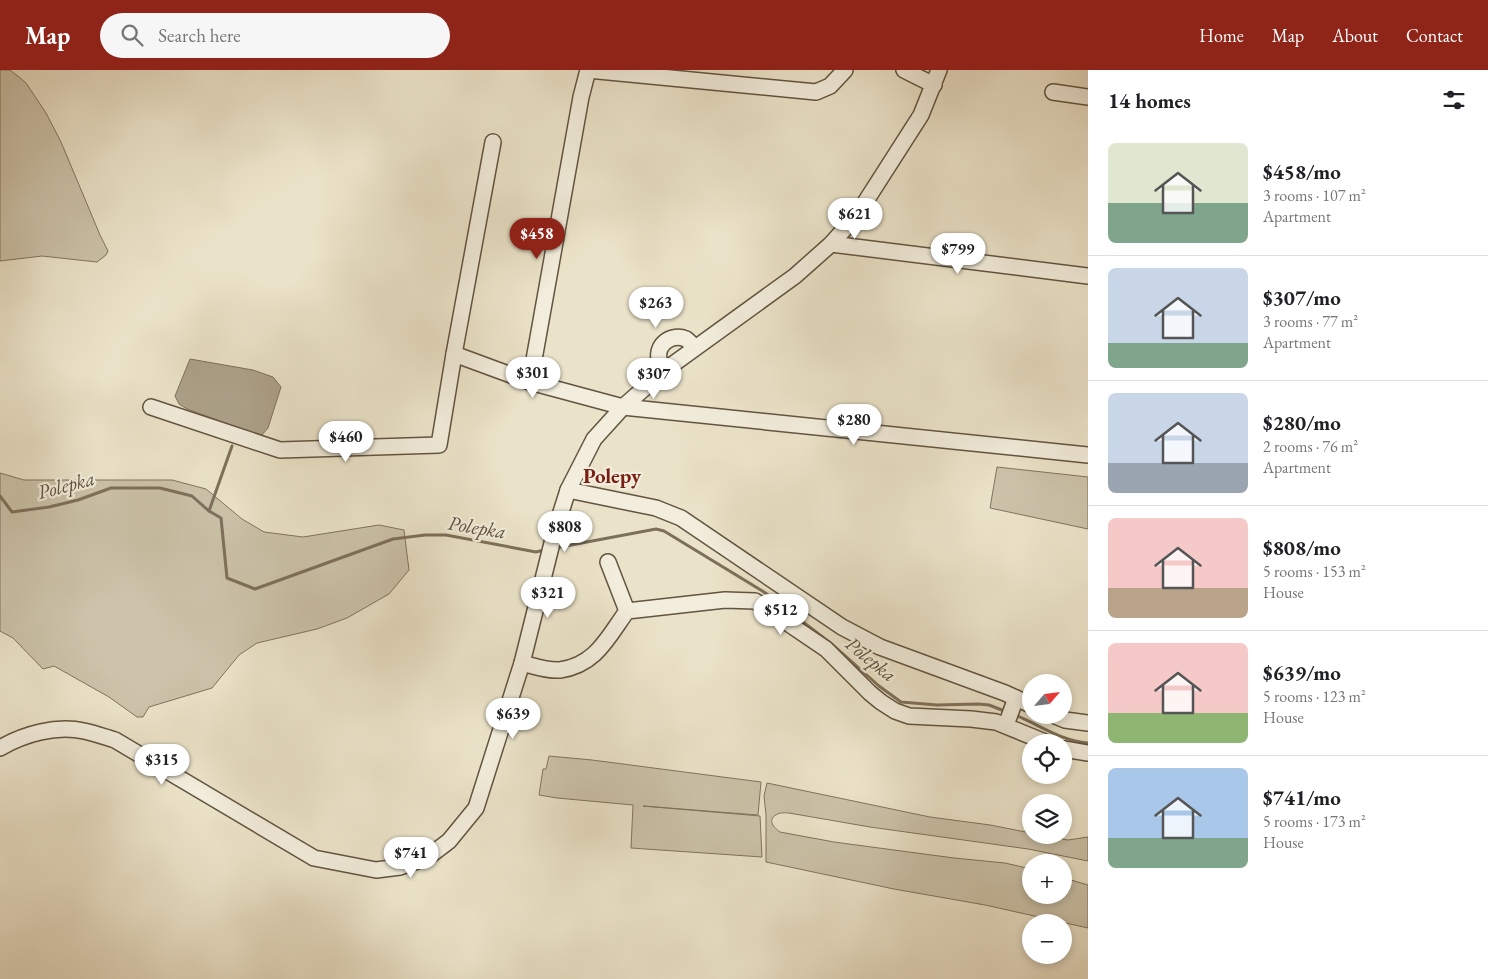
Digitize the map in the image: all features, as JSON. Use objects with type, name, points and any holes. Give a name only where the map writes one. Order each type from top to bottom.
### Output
[{"type":"street","points":[[530,382],[581,97],[588,70],[731,77],[755,86],[816,92],[830,86],[845,70]]},
{"type":"street","points":[[904,70],[934,85]]},
{"type":"street","points":[[0,748],[11,741],[36,733],[63,729],[92,733],[115,740],[314,858],[376,870],[400,867],[428,857],[449,841],[476,808],[522,663],[555,531],[568,490],[594,439],[623,407],[665,370],[795,276],[831,244],[857,215],[922,115],[939,70]]},
{"type":"street","points":[[1053,92],[1088,97]]},
{"type":"street","points":[[151,408],[280,450],[439,445],[493,142]]},
{"type":"street","points":[[831,244],[1088,276]]},
{"type":"street","points":[[665,370],[659,359],[660,348],[666,341],[675,337],[685,339],[695,347]]},
{"type":"street","points":[[454,354],[530,382],[623,407],[1088,455]]},
{"type":"street","points":[[568,490],[656,508],[681,518],[842,627],[1011,712],[1036,734]]},
{"type":"street","points":[[608,562],[627,610]]},
{"type":"street","points":[[627,610],[725,600],[755,601],[826,649],[870,693],[894,711],[909,716],[978,719],[1022,708]]},
{"type":"street","points":[[522,663],[545,669],[559,670],[586,661],[600,650],[627,610]]},
{"type":"street","points":[[1072,721],[1088,723]]},
{"type":"street","points":[[1072,751],[1088,753]]},
{"type":"shaded area","points":[[0,70],[10,70],[26,83],[46,113],[61,142],[108,251],[97,262],[42,256],[0,261]]},
{"type":"shaded area","points":[[190,359],[253,370],[273,377],[281,387],[268,428],[261,436],[187,409],[179,404],[175,396]]},
{"type":"shaded area","points":[[997,467],[1088,477],[1088,529],[990,508]]},
{"type":"shaded area","points":[[0,473],[24,480],[172,480],[206,489],[242,519],[264,532],[303,537],[379,525],[404,530],[409,570],[389,594],[347,618],[317,629],[257,643],[239,655],[212,688],[149,707],[143,717],[137,717],[109,697],[54,666],[43,669],[13,638],[0,631]]},
{"type":"shaded area","points":[[549,756],[761,782],[758,815],[643,806],[760,816],[762,857],[631,848],[633,805],[539,795],[543,769],[546,769]]},
{"type":"shaded area","points":[[767,783],[930,817],[1022,831],[1022,844],[1072,844],[1072,839],[1088,837],[1088,861],[1072,858],[1072,854],[1053,854],[789,813],[778,814],[772,819],[774,826],[780,832],[834,842],[1005,863],[1022,867],[1022,904],[1072,904],[1072,880],[1088,885],[1088,928],[1072,924],[1072,914],[1025,914],[766,862],[764,796]]},
{"type":"waterway","points":[[209,511],[232,446]]},
{"type":"waterway","name":"Polepka","points":[[0,496],[12,512],[49,507],[78,500],[111,488],[160,488],[192,496],[209,511],[221,518],[227,578],[255,589],[393,539],[425,535],[446,535],[536,552],[544,550]]},
{"type":"waterway","name":"Polepka","points":[[555,548],[656,529],[664,531],[764,592],[833,645],[879,686],[901,702],[937,705],[989,705],[1007,712]]},
{"type":"waterway","name":"Polepka","points":[[1015,715],[1060,736],[1088,743]]},
{"type":"district","name":"Polepy","points":[[612,476]]}]
